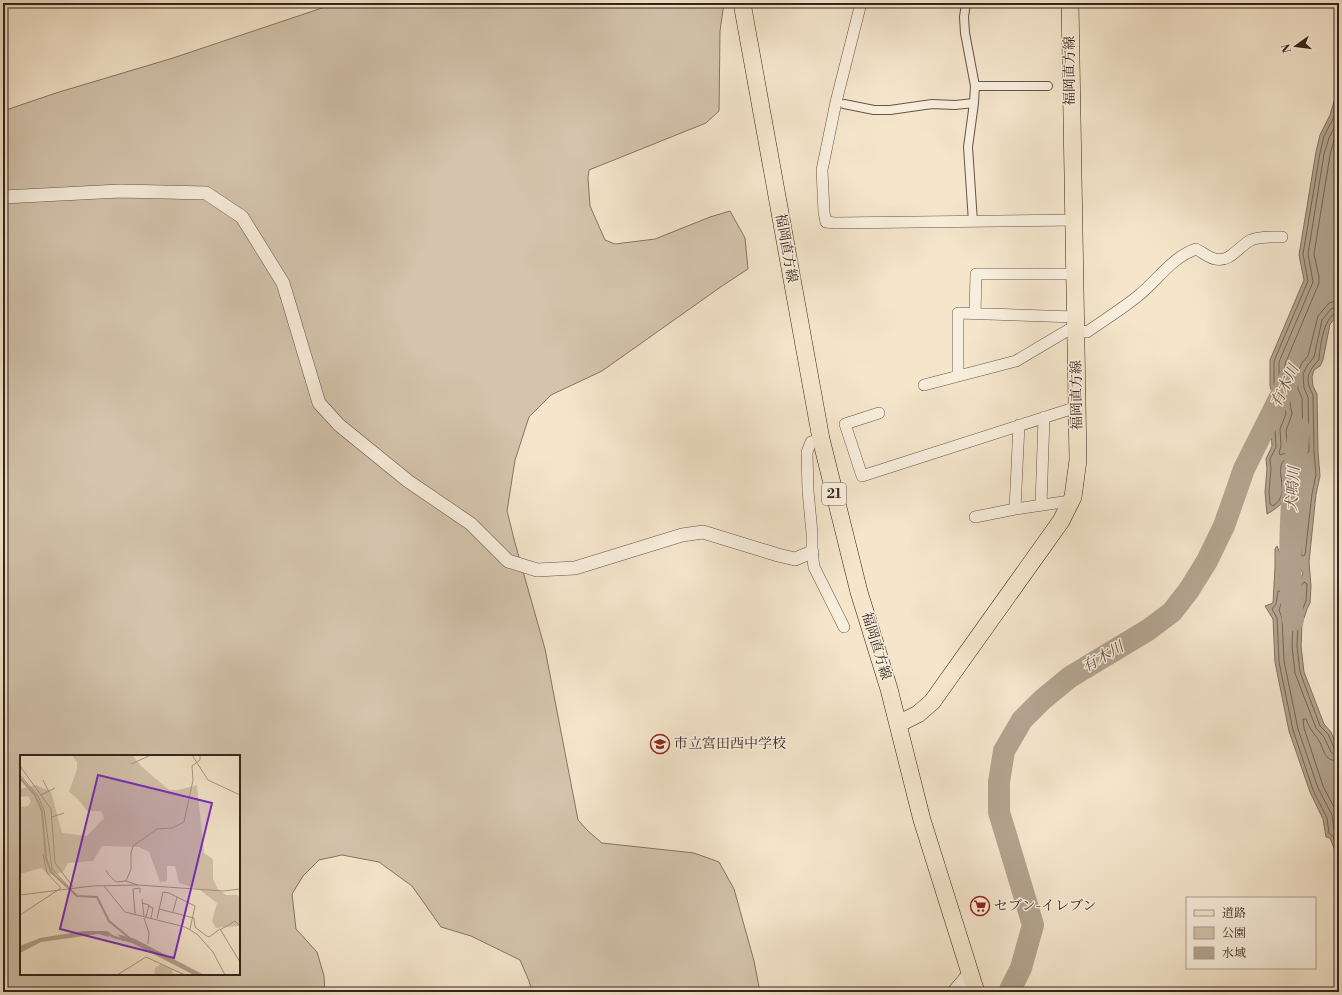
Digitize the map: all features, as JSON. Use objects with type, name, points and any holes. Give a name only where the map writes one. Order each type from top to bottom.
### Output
[{"type":"main road","name":"福岡直方線","points":[[742,3],[821,439],[859,592],[889,689],[922,820],[976,992]]},
{"type":"main road","name":"福岡直方線","points":[[898,724],[918,714],[932,702],[1061,521],[1072,497],[1078,460],[1070,3]]},
{"type":"main road","points":[[956,992],[970,974]]},
{"type":"street","points":[[861,3],[840,103],[822,170],[824,212],[826,222],[835,224],[1073,220]]},
{"type":"street","points":[[966,3],[964,17],[965,33],[975,86],[968,147],[973,222]]},
{"type":"street","points":[[975,86],[1048,86]]},
{"type":"street","points":[[840,103],[874,110],[890,110],[932,104],[974,103]]},
{"type":"street","points":[[3,197],[120,191],[206,193],[242,217],[283,283],[319,403],[339,425],[408,482],[471,524],[508,561],[537,570],[575,568],[682,535],[703,532],[795,559],[812,552]]},
{"type":"street","points":[[958,376],[958,313],[1075,325],[1087,332],[1138,296],[1173,263],[1188,252],[1196,249],[1213,259],[1224,260],[1232,256],[1241,247],[1253,240],[1267,236],[1282,237]]},
{"type":"street","points":[[974,314],[976,274],[1074,274]]},
{"type":"street","points":[[924,385],[1016,361],[1075,325]]},
{"type":"street","points":[[879,413],[845,424],[862,476],[1077,407]]},
{"type":"street","points":[[1041,505],[1044,417]]},
{"type":"street","points":[[1014,509],[1018,425]]},
{"type":"street","points":[[821,439],[811,442],[807,452],[812,552],[814,567],[844,627]]},
{"type":"street","points":[[975,517],[1014,509],[1070,501]]},
{"type":"green space","points":[[339,3],[724,3],[720,31],[719,111],[706,123],[589,170],[588,178],[590,206],[605,240],[615,244],[655,239],[710,217],[730,211],[745,238],[748,269],[602,371],[551,395],[529,417],[515,460],[507,511],[545,649],[578,820],[602,843],[694,853],[719,862],[734,889],[754,961],[760,992],[532,992],[520,960],[471,936],[441,927],[412,886],[379,862],[342,855],[319,860],[303,876],[292,894],[296,929],[317,952],[324,976],[325,992],[3,992],[3,111],[56,93],[173,58]]},
{"type":"water","points":[[1339,60],[1339,314],[1330,324],[1323,360],[1320,366],[1314,370],[1312,377],[1313,386],[1317,394],[1320,476],[1316,494],[1309,562],[1311,586],[1310,603],[1302,624],[1301,646],[1304,672],[1324,724],[1331,732],[1339,751],[1339,861],[1330,838],[1326,837],[1323,819],[1310,792],[1289,731],[1275,662],[1273,619],[1265,606],[1273,603],[1275,549],[1277,546],[1280,553],[1280,577],[1285,593],[1298,586],[1303,573],[1298,565],[1296,532],[1299,481],[1297,471],[1299,459],[1287,462],[1284,478],[1286,496],[1277,507],[1267,514],[1265,492],[1267,469],[1266,459],[1272,446],[1271,428],[1277,415],[1270,386],[1270,360],[1304,280],[1299,255],[1316,152],[1320,135],[1330,115],[1338,88],[1336,79],[1336,61]]},
{"type":"waterway","name":"有木川","points":[[1009,992],[1021,968],[1033,925],[999,812],[999,782],[1004,751],[1022,720],[1042,700],[1070,677],[1148,630],[1172,612],[1189,590],[1207,561],[1224,526],[1244,469],[1289,379]]},
{"type":"waterway","name":"犬鳴川","points":[[1293,620],[1290,549],[1294,477],[1299,429]]},
{"type":"place","name":"市立宮田西中学校","points":[[660,744]]},
{"type":"place","name":"セブン-イレブン","points":[[980,906]]}]
